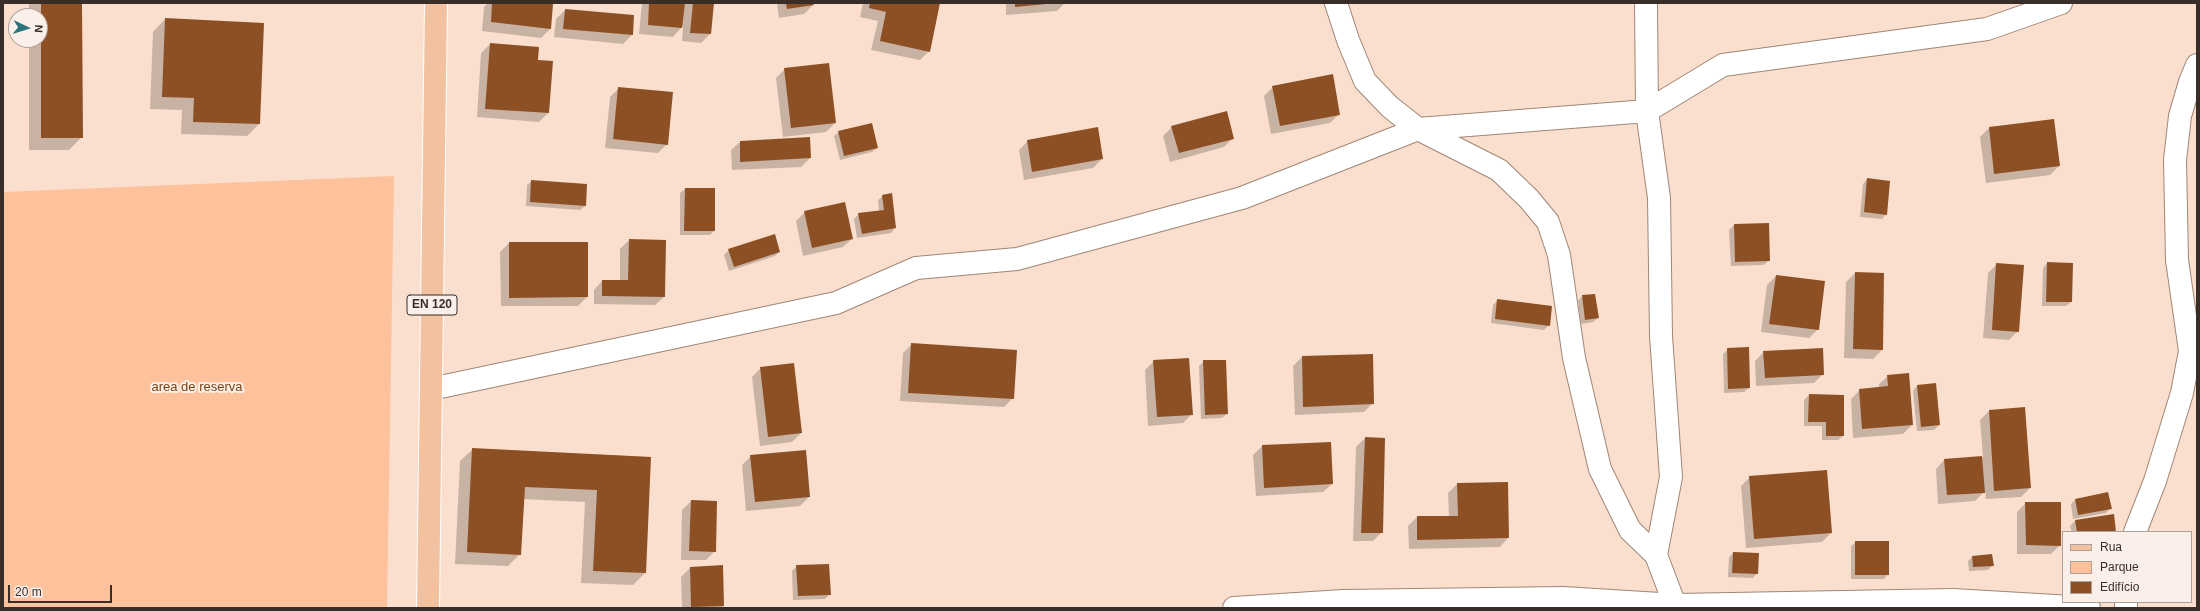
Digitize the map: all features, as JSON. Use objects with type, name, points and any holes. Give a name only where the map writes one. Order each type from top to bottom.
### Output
[{"type":"main road","name":"EN 120","points":[[428,608],[436,3]]},
{"type":"street","points":[[1336,3],[1348,40],[1365,81],[1390,107],[1418,128],[1499,170],[1529,199],[1548,222],[1559,255],[1574,358],[1600,469],[1630,530],[1656,555],[1676,607]]},
{"type":"street","points":[[1646,3],[1647,111],[1659,198],[1661,336],[1671,477],[1656,555]]},
{"type":"street","points":[[431,389],[836,303],[916,268],[1017,259],[1242,198],[1418,128],[1647,111],[1723,65],[1987,29],[2061,3]]},
{"type":"street","points":[[2135,531],[2155,481],[2182,393],[2190,351],[2177,260],[2175,160],[2180,116],[2190,82],[2197,65]]},
{"type":"street","points":[[1234,608],[1343,601],[1563,598],[1676,607],[1953,600],[2089,608]]},
{"type":"green space","name":"area de reserva","points":[[394,176],[387,608],[3,608],[3,192]]},
{"type":"building","points":[[41,3],[82,3],[83,138],[41,138],[41,48],[48,48],[48,8],[41,8]]},
{"type":"building","points":[[492,3],[553,4],[551,29],[491,22]]},
{"type":"building","points":[[649,3],[685,3],[682,28],[648,25]]},
{"type":"building","points":[[693,3],[714,3],[711,34],[690,33]]},
{"type":"building","points":[[786,3],[813,3],[814,5],[787,9]]},
{"type":"building","points":[[870,3],[940,3],[930,52],[880,41],[886,12],[869,8]]},
{"type":"building","points":[[1015,3],[1046,3],[1046,4],[1015,7]]},
{"type":"building","points":[[565,9],[634,15],[633,35],[563,29]]},
{"type":"building","points":[[165,18],[264,23],[260,124],[193,122],[194,98],[162,97]]},
{"type":"building","points":[[490,43],[539,47],[538,60],[553,61],[549,113],[485,109]]},
{"type":"building","points":[[829,63],[836,123],[791,128],[784,68]]},
{"type":"building","points":[[1333,74],[1340,115],[1280,126],[1272,86]]},
{"type":"building","points":[[618,87],[673,92],[668,145],[613,139]]},
{"type":"building","points":[[1227,111],[1234,139],[1179,153],[1171,126]]},
{"type":"building","points":[[2054,119],[2060,166],[1994,174],[1989,127]]},
{"type":"building","points":[[872,123],[878,148],[844,156],[838,131]]},
{"type":"building","points":[[1098,127],[1103,159],[1032,172],[1027,140]]},
{"type":"building","points":[[810,137],[811,158],[740,162],[740,141]]},
{"type":"building","points":[[1867,178],[1890,181],[1887,215],[1864,212]]},
{"type":"building","points":[[531,180],[587,184],[586,206],[530,202]]},
{"type":"building","points":[[685,188],[715,188],[715,231],[684,231]]},
{"type":"building","points":[[892,193],[896,228],[862,234],[858,213],[884,210],[882,195]]},
{"type":"building","points":[[845,202],[853,239],[812,248],[804,211]]},
{"type":"building","points":[[1769,223],[1770,261],[1735,262],[1734,224]]},
{"type":"building","points":[[775,234],[780,252],[734,267],[728,249]]},
{"type":"building","points":[[629,239],[666,240],[665,297],[602,296],[602,280],[628,280]]},
{"type":"building","points":[[509,242],[588,242],[588,297],[509,298]]},
{"type":"building","points":[[2047,262],[2073,263],[2072,302],[2046,302]]},
{"type":"building","points":[[1996,263],[2024,265],[2019,332],[1992,330]]},
{"type":"building","points":[[1855,272],[1884,273],[1883,350],[1853,349]]},
{"type":"building","points":[[1776,275],[1825,281],[1819,330],[1769,324]]},
{"type":"building","points":[[1595,294],[1599,318],[1585,320],[1582,295]]},
{"type":"building","points":[[1497,299],[1552,306],[1550,326],[1495,319]]},
{"type":"building","points":[[911,343],[1017,350],[1014,399],[908,393]]},
{"type":"building","points":[[1749,347],[1750,388],[1728,389],[1727,348]]},
{"type":"building","points":[[1823,348],[1824,375],[1765,378],[1763,351]]},
{"type":"building","points":[[1373,354],[1374,404],[1303,407],[1302,356]]},
{"type":"building","points":[[1189,358],[1193,415],[1157,417],[1153,360]]},
{"type":"building","points":[[1203,360],[1226,360],[1228,414],[1205,415]]},
{"type":"building","points":[[794,363],[802,433],[768,437],[760,367]]},
{"type":"building","points":[[1909,373],[1913,425],[1862,429],[1859,389],[1888,386],[1887,375]]},
{"type":"building","points":[[1936,383],[1940,425],[1921,427],[1917,385]]},
{"type":"building","points":[[1809,394],[1844,395],[1844,436],[1826,436],[1826,422],[1808,422]]},
{"type":"building","points":[[2025,407],[2031,488],[1994,491],[1989,410]]},
{"type":"building","points":[[1365,437],[1385,438],[1383,533],[1361,533]]},
{"type":"building","points":[[1331,442],[1333,484],[1264,488],[1262,445]]},
{"type":"building","points":[[472,448],[651,457],[646,573],[593,571],[597,490],[525,487],[521,555],[467,552]]},
{"type":"building","points":[[806,450],[810,497],[755,502],[750,455]]},
{"type":"building","points":[[1982,456],[1985,493],[1947,495],[1944,459]]},
{"type":"building","points":[[1827,470],[1832,533],[1754,539],[1749,476]]},
{"type":"building","points":[[1508,482],[1509,538],[1417,540],[1417,516],[1458,516],[1457,483]]},
{"type":"building","points":[[2108,492],[2112,509],[2078,515],[2075,499]]},
{"type":"building","points":[[691,500],[717,501],[716,552],[689,551]]},
{"type":"building","points":[[2025,502],[2061,502],[2061,546],[2026,545]]},
{"type":"building","points":[[2114,514],[2116,531],[2077,531],[2075,520]]},
{"type":"building","points":[[1855,541],[1889,541],[1889,575],[1855,575]]},
{"type":"building","points":[[1733,552],[1759,553],[1758,574],[1732,573]]},
{"type":"building","points":[[1992,554],[1994,566],[1973,567],[1972,556]]},
{"type":"building","points":[[829,564],[831,595],[798,596],[796,565]]},
{"type":"building","points":[[723,565],[724,606],[691,607],[690,567]]}]
